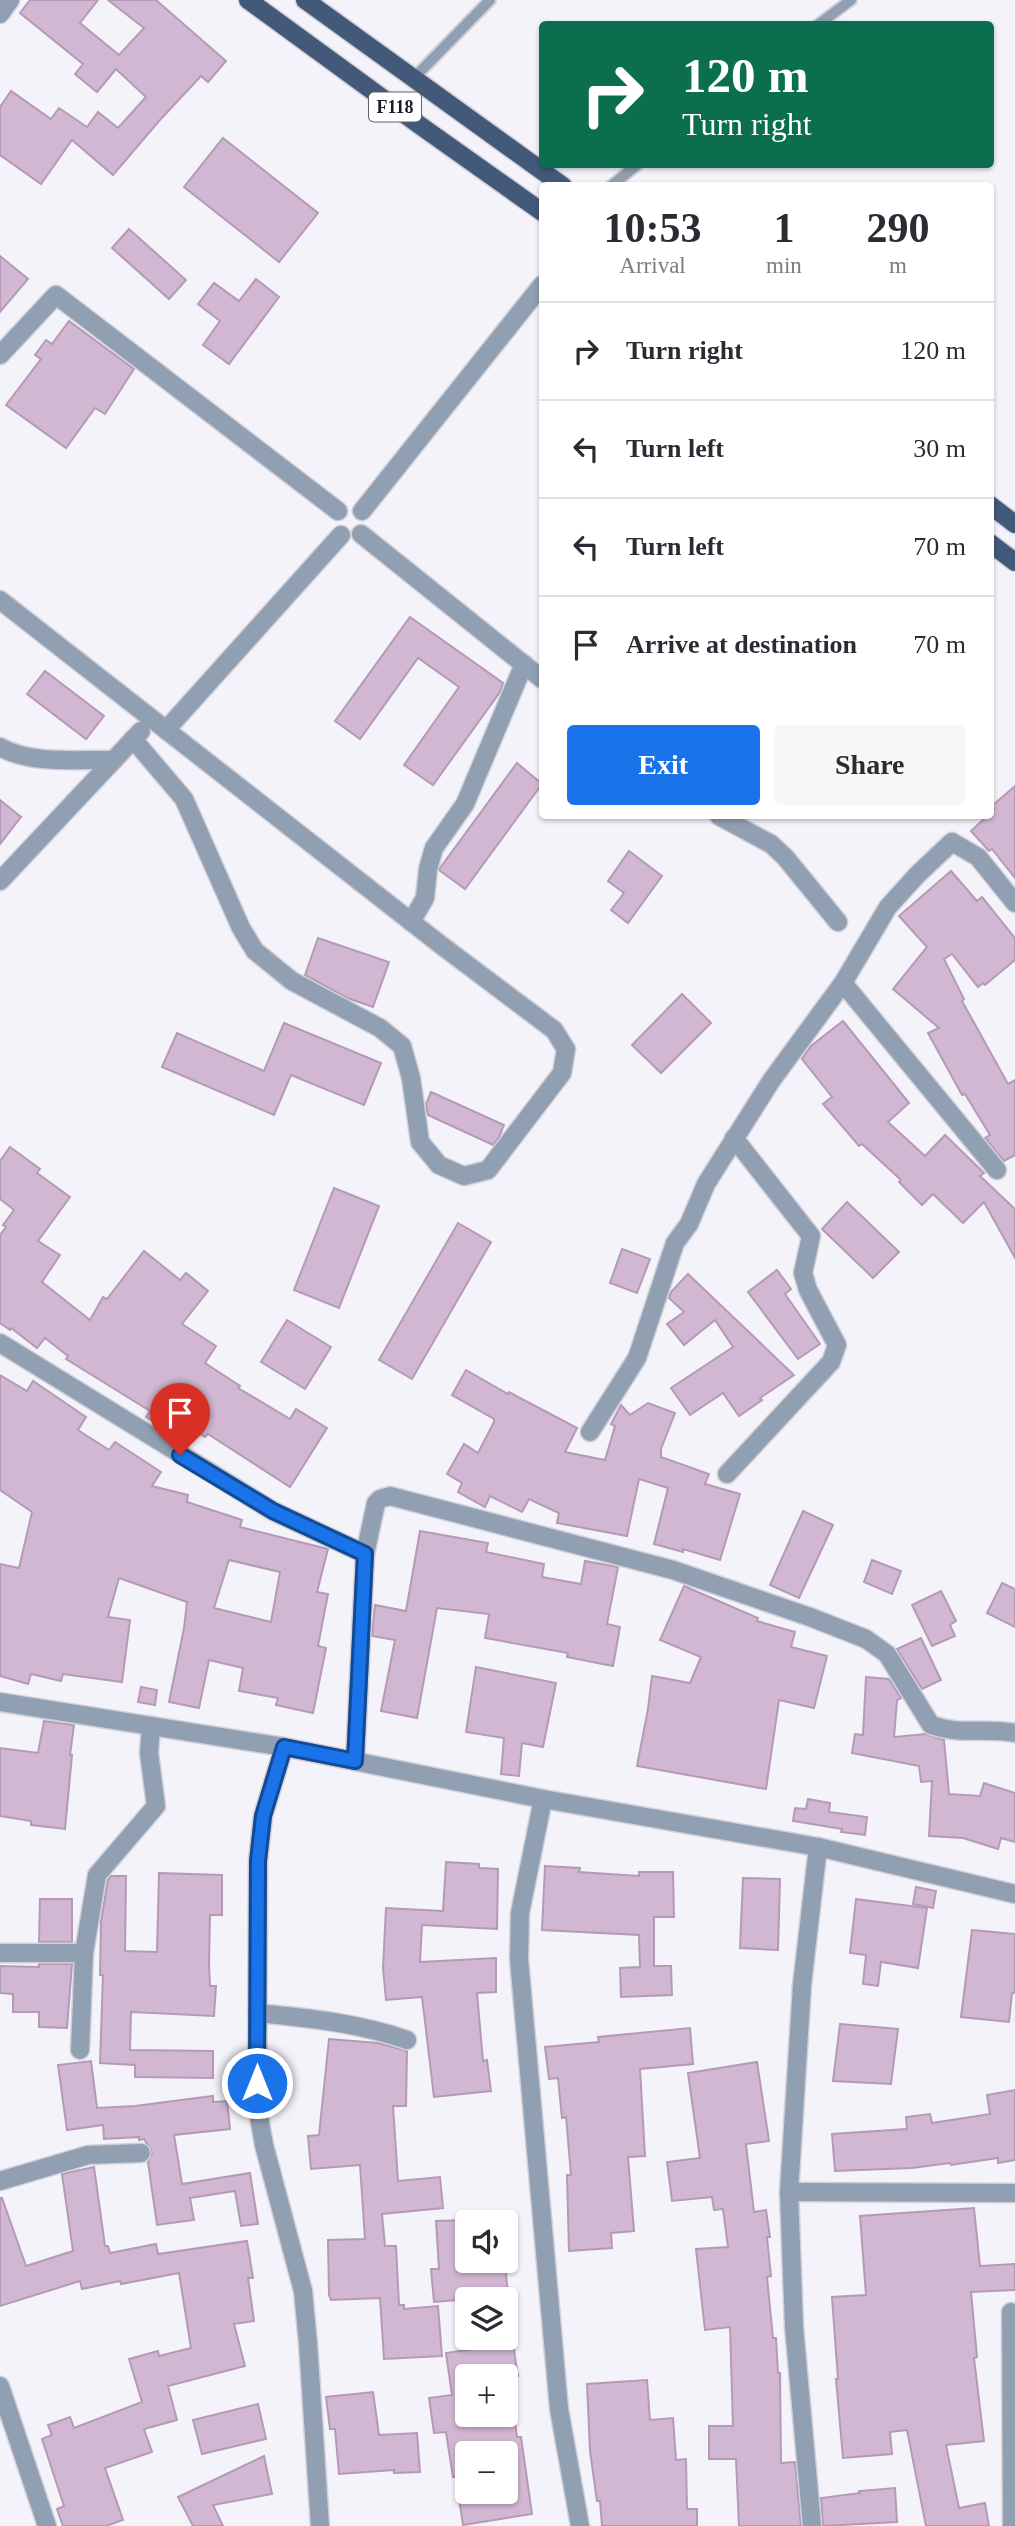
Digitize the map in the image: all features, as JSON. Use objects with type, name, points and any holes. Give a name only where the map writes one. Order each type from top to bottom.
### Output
[{"type":"main road","name":"F118","points":[[248,0],[539,210]]},
{"type":"main road","name":"F118","points":[[308,1],[556,182]]},
{"type":"main road","points":[[994,508],[1015,524]]},
{"type":"main road","points":[[994,546],[1015,562]]},
{"type":"street","points":[[0,14],[10,0]]},
{"type":"street","points":[[362,511],[539,289]]},
{"type":"street","points":[[0,355],[56,295],[338,511]]},
{"type":"street","points":[[350,506],[362,511],[366,519],[362,534],[355,538],[341,535],[334,524],[338,511],[350,506]]},
{"type":"street","points":[[362,534],[539,676]]},
{"type":"street","points":[[0,881],[133,739],[159,725],[341,535]]},
{"type":"street","points":[[0,600],[411,922],[554,1030],[566,1049],[562,1073],[488,1170],[464,1176],[439,1166],[420,1142],[411,1078],[402,1046],[380,1028],[292,981],[255,951],[241,928],[184,799],[133,739]]},
{"type":"street","points":[[411,922],[425,898],[433,848],[465,804],[524,664]]},
{"type":"street","points":[[0,747],[8,752],[31,757],[114,760]]},
{"type":"street","points":[[725,819],[771,844],[785,857],[838,922]]},
{"type":"street","points":[[590,1432],[637,1358],[675,1243],[689,1224],[706,1184],[771,1081],[843,983],[888,907],[952,842],[978,857],[1015,903]]},
{"type":"street","points":[[843,983],[997,1170]]},
{"type":"street","points":[[727,1474],[831,1362],[837,1345],[808,1290],[803,1273],[810,1236],[734,1138]]},
{"type":"street","points":[[0,1343],[273,1511],[365,1554]]},
{"type":"street","points":[[355,1761],[365,1554],[376,1503],[390,1496],[673,1570],[810,1617],[866,1639],[887,1654],[931,1725],[958,1732],[1000,1730],[1015,1733]]},
{"type":"street","points":[[0,1702],[284,1747],[543,1799],[818,1847],[1015,1894]]},
{"type":"street","points":[[80,2050],[84,1953],[97,1875],[156,1806],[149,1753],[151,1726]]},
{"type":"street","points":[[284,1747],[263,1816],[258,1861],[257,2106],[264,2145],[303,2291],[320,2526]]},
{"type":"street","points":[[543,1799],[520,1913],[519,1959],[559,2409],[580,2526]]},
{"type":"street","points":[[812,2526],[794,2327],[789,2192],[802,1985],[818,1847]]},
{"type":"street","points":[[0,1953],[84,1953]]},
{"type":"street","points":[[257,2012],[339,2022],[375,2029],[407,2040]]},
{"type":"street","points":[[0,2181],[88,2155],[141,2153]]},
{"type":"street","points":[[789,2192],[1015,2193]]},
{"type":"street","points":[[1011,2312],[1012,2526]]},
{"type":"street","points":[[1,2396],[47,2526]]},
{"type":"lane","points":[[413,79],[490,0]]},
{"type":"lane","points":[[824,21],[851,0]]},
{"type":"lane","points":[[616,182],[634,168]]},
{"type":"building","points":[[30,0],[98,0],[80,23],[119,55],[144,28],[108,0],[156,0],[226,61],[208,82],[201,76],[113,175],[72,140],[41,184],[0,155],[0,107],[11,91],[51,119],[59,108],[87,127],[98,112],[118,128],[146,97],[116,69],[97,92],[75,74],[83,64],[20,13]]},
{"type":"building","points":[[223,138],[318,213],[279,262],[184,187]]},
{"type":"building","points":[[129,229],[186,280],[169,299],[112,248]]},
{"type":"building","points":[[0,256],[28,279],[0,312]]},
{"type":"building","points":[[256,279],[279,297],[229,364],[203,345],[220,321],[198,304],[214,283],[239,301]]},
{"type":"building","points":[[69,321],[134,369],[105,414],[95,408],[66,448],[6,405],[41,359],[35,355],[46,340],[52,344]]},
{"type":"building","points":[[410,617],[503,683],[500,692],[433,785],[404,765],[459,687],[418,658],[360,739],[335,721]]},
{"type":"building","points":[[45,671],[104,716],[86,739],[27,694]]},
{"type":"building","points":[[517,763],[539,781],[539,788],[465,889],[439,870]]},
{"type":"building","points":[[1015,786],[1015,878],[992,849],[989,851],[971,831],[984,819],[994,819],[994,804]]},
{"type":"building","points":[[0,800],[21,817],[0,844]]},
{"type":"building","points":[[629,851],[662,876],[628,923],[611,910],[624,893],[608,881]]},
{"type":"building","points":[[951,871],[977,901],[982,897],[1015,938],[1015,960],[985,985],[983,983],[978,987],[952,954],[944,959],[964,999],[962,1001],[1008,1084],[1015,1080],[1015,1155],[1004,1161],[985,1138],[990,1135],[965,1094],[962,1095],[928,1033],[939,1028],[893,989],[927,947],[899,916]]},
{"type":"building","points":[[318,938],[389,962],[373,1007],[347,998],[305,975]]},
{"type":"building","points":[[682,994],[711,1023],[661,1073],[632,1045]]},
{"type":"building","points":[[843,1021],[909,1103],[888,1122],[925,1156],[945,1135],[984,1173],[980,1176],[1015,1209],[1015,1258],[984,1202],[963,1223],[933,1194],[922,1205],[899,1182],[901,1180],[862,1144],[859,1146],[823,1104],[832,1097],[802,1059],[811,1046]]},
{"type":"building","points":[[284,1023],[381,1063],[364,1105],[291,1075],[274,1115],[162,1067],[177,1033],[264,1071]]},
{"type":"building","points":[[431,1092],[504,1125],[493,1145],[428,1115],[426,1104]]},
{"type":"building","points":[[10,1147],[40,1169],[37,1173],[70,1197],[38,1241],[60,1255],[42,1282],[90,1320],[103,1297],[107,1299],[144,1251],[180,1280],[186,1273],[208,1291],[182,1324],[216,1346],[205,1363],[240,1386],[238,1388],[290,1419],[296,1409],[327,1428],[290,1487],[208,1434],[205,1437],[169,1414],[161,1426],[146,1417],[150,1411],[66,1359],[68,1356],[45,1338],[37,1348],[0,1323],[0,1235],[6,1227],[3,1225],[14,1210],[0,1199],[0,1161]]},
{"type":"building","points":[[334,1188],[379,1206],[339,1308],[294,1290]]},
{"type":"building","points":[[847,1202],[899,1252],[873,1278],[822,1229]]},
{"type":"building","points":[[458,1223],[491,1242],[412,1379],[379,1360]]},
{"type":"building","points":[[622,1249],[650,1259],[637,1293],[610,1283]]},
{"type":"building","points":[[777,1270],[791,1289],[785,1294],[820,1344],[798,1359],[748,1292]]},
{"type":"building","points":[[688,1274],[794,1375],[739,1416],[723,1393],[690,1415],[671,1388],[733,1347],[715,1320],[684,1345],[667,1324],[684,1312],[669,1298],[671,1292]]},
{"type":"building","points":[[287,1320],[331,1347],[305,1389],[261,1362]]},
{"type":"building","points":[[466,1370],[577,1428],[565,1452],[605,1460],[615,1426],[611,1424],[621,1405],[630,1415],[648,1403],[675,1413],[661,1449],[661,1457],[709,1474],[705,1484],[740,1494],[720,1560],[654,1544],[668,1488],[639,1479],[627,1536],[557,1523],[559,1513],[529,1499],[522,1512],[490,1496],[485,1507],[458,1492],[462,1483],[447,1474],[464,1444],[478,1453],[494,1422],[494,1419],[452,1395]]},
{"type":"building","points":[[0,1375],[27,1391],[33,1381],[86,1417],[78,1430],[109,1450],[115,1442],[161,1472],[152,1486],[188,1495],[187,1502],[242,1520],[240,1527],[328,1549],[317,1592],[328,1594],[318,1646],[326,1648],[313,1713],[276,1705],[278,1698],[239,1691],[243,1668],[209,1660],[199,1708],[169,1702],[187,1602],[119,1578],[108,1617],[130,1620],[122,1682],[63,1674],[61,1681],[31,1674],[28,1684],[0,1676],[0,1564],[19,1568],[32,1512],[0,1490]],"holes":[[[229,1560],[280,1572],[271,1622],[214,1608]]]},
{"type":"building","points":[[803,1511],[833,1525],[799,1598],[770,1585]]},
{"type":"building","points":[[420,1531],[488,1543],[486,1552],[544,1564],[542,1577],[581,1584],[585,1561],[618,1567],[607,1624],[620,1627],[613,1666],[567,1657],[568,1653],[485,1638],[489,1614],[437,1608],[417,1718],[381,1711],[395,1640],[372,1636],[375,1605],[406,1611]]},
{"type":"building","points":[[872,1560],[901,1571],[892,1594],[864,1582]]},
{"type":"building","points":[[1002,1583],[1015,1589],[1015,1627],[987,1613]]},
{"type":"building","points":[[684,1586],[758,1618],[757,1621],[795,1632],[791,1647],[827,1656],[814,1708],[779,1700],[766,1789],[637,1766],[652,1676],[690,1683],[701,1657],[660,1640]]},
{"type":"building","points":[[941,1591],[956,1621],[950,1625],[955,1636],[932,1646],[912,1605]]},
{"type":"building","points":[[921,1638],[941,1680],[922,1689],[897,1649]]},
{"type":"building","points":[[476,1667],[556,1683],[543,1747],[522,1743],[519,1776],[501,1774],[504,1738],[466,1732]]},
{"type":"building","points":[[866,1677],[889,1679],[901,1698],[897,1700],[894,1737],[926,1734],[944,1740],[949,1794],[980,1796],[984,1783],[1015,1793],[1015,1842],[1001,1838],[998,1849],[963,1838],[929,1836],[932,1781],[921,1782],[919,1766],[852,1753],[855,1734],[863,1735]]},
{"type":"building","points":[[141,1687],[157,1690],[155,1705],[138,1702]]},
{"type":"building","points":[[44,1721],[74,1725],[65,1829],[31,1825],[31,1821],[0,1816],[0,1748],[38,1753]]},
{"type":"building","points":[[808,1799],[830,1803],[829,1812],[867,1817],[865,1835],[793,1821],[795,1808],[806,1809]]},
{"type":"building","points":[[446,1862],[479,1864],[479,1868],[498,1869],[497,1929],[422,1925],[420,1962],[496,1958],[496,1992],[477,1993],[483,2061],[487,2060],[491,2091],[434,2097],[422,1997],[386,2000],[383,1968],[386,1908],[443,1911]]},
{"type":"building","points":[[545,1866],[580,1868],[579,1872],[639,1876],[639,1872],[673,1872],[674,1917],[654,1917],[654,1966],[671,1966],[672,1995],[621,1997],[620,1968],[640,1967],[639,1935],[542,1930]]},
{"type":"building","points":[[159,1873],[222,1875],[222,1915],[210,1915],[210,1986],[216,1986],[214,2016],[131,2012],[130,2050],[213,2051],[213,2078],[135,2077],[135,2065],[100,2063],[103,1975],[100,1975],[101,1921],[108,1880],[111,1876],[126,1876],[125,1951],[157,1952]]},
{"type":"building","points":[[743,1878],[780,1879],[778,1950],[740,1948]]},
{"type":"building","points":[[916,1887],[936,1891],[933,1908],[913,1904]]},
{"type":"building","points":[[40,1899],[72,1899],[72,1942],[39,1942]]},
{"type":"building","points":[[856,1899],[927,1908],[918,1968],[881,1962],[878,1986],[863,1984],[866,1955],[850,1953]]},
{"type":"building","points":[[972,1930],[1015,1934],[1015,1993],[1012,1993],[1009,2022],[961,2017]]},
{"type":"building","points":[[39,1964],[72,1964],[67,2028],[39,2027],[39,2012],[13,2012],[13,1994],[0,1993],[0,1966],[39,1967]]},
{"type":"building","points":[[840,2024],[898,2029],[891,2084],[833,2081]]},
{"type":"building","points":[[690,2028],[693,2064],[640,2069],[645,2156],[628,2157],[634,2231],[611,2233],[612,2248],[569,2251],[567,2175],[571,2175],[566,2117],[562,2118],[558,2078],[549,2079],[545,2047],[599,2042],[598,2037]]},
{"type":"building","points":[[329,2039],[378,2043],[407,2051],[406,2106],[393,2106],[398,2181],[440,2177],[443,2208],[382,2214],[385,2246],[396,2246],[399,2305],[404,2305],[404,2309],[438,2306],[442,2356],[384,2359],[380,2298],[331,2300],[329,2295],[328,2240],[365,2239],[360,2165],[311,2169],[308,2136],[319,2135]]},
{"type":"building","points":[[91,2061],[97,2108],[213,2096],[213,2102],[227,2101],[230,2129],[174,2135],[182,2184],[250,2173],[258,2224],[241,2226],[235,2191],[190,2198],[194,2220],[157,2225],[148,2162],[152,2152],[144,2139],[104,2139],[103,2125],[67,2130],[58,2065]]},
{"type":"building","points":[[757,2062],[769,2141],[746,2144],[754,2212],[766,2210],[770,2237],[767,2237],[771,2276],[767,2277],[773,2338],[776,2338],[780,2373],[781,2463],[795,2462],[801,2526],[739,2526],[736,2459],[709,2459],[709,2426],[733,2426],[730,2327],[705,2330],[696,2249],[728,2247],[723,2209],[714,2210],[712,2197],[672,2201],[667,2162],[700,2158],[688,2073]]},
{"type":"building","points":[[1015,2090],[1015,2160],[998,2163],[998,2158],[951,2165],[835,2171],[832,2134],[907,2129],[906,2117],[930,2114],[932,2123],[990,2114],[987,2095]]},
{"type":"building","points":[[94,2167],[105,2246],[108,2246],[110,2253],[156,2244],[158,2254],[247,2241],[253,2278],[248,2278],[254,2321],[234,2324],[245,2366],[168,2386],[177,2420],[144,2429],[152,2452],[105,2468],[123,2520],[106,2526],[63,2526],[57,2509],[64,2506],[42,2439],[52,2435],[48,2425],[70,2417],[74,2428],[142,2402],[129,2359],[158,2351],[159,2356],[191,2348],[179,2273],[82,2289],[80,2281],[0,2306],[0,2198],[26,2266],[73,2251],[62,2174]]},
{"type":"building","points":[[974,2208],[980,2266],[1015,2264],[1015,2290],[971,2292],[977,2357],[974,2358],[984,2441],[946,2445],[959,2508],[985,2503],[989,2526],[926,2526],[907,2430],[890,2432],[892,2454],[843,2458],[832,2297],[866,2295],[860,2216]]},
{"type":"building","points":[[455,2220],[455,2273],[506,2273],[507,2287],[455,2287],[455,2300],[434,2302],[431,2269],[439,2269],[436,2221]]},
{"type":"building","points":[[514,2350],[516,2364],[455,2364],[455,2427],[516,2427],[517,2437],[521,2437],[532,2514],[463,2525],[460,2504],[518,2504],[518,2441],[455,2441],[453,2477],[446,2432],[434,2433],[429,2398],[452,2395],[446,2353]]},
{"type":"building","points":[[647,2380],[650,2420],[673,2418],[676,2460],[686,2459],[687,2509],[697,2509],[697,2526],[602,2526],[590,2451],[587,2384]]},
{"type":"building","points":[[373,2392],[379,2435],[417,2433],[420,2472],[394,2473],[394,2470],[339,2474],[335,2429],[330,2429],[326,2397]]},
{"type":"building","points":[[258,2404],[266,2439],[202,2454],[193,2420]]},
{"type":"building","points":[[264,2456],[272,2494],[213,2505],[223,2526],[193,2526],[178,2497]]},
{"type":"building","points":[[895,2488],[897,2522],[823,2526],[821,2498]]},
{"type":"route","points":[[180,1455],[273,1511],[365,1554],[355,1761],[284,1747],[263,1816],[258,1861],[257,2083]]}]
